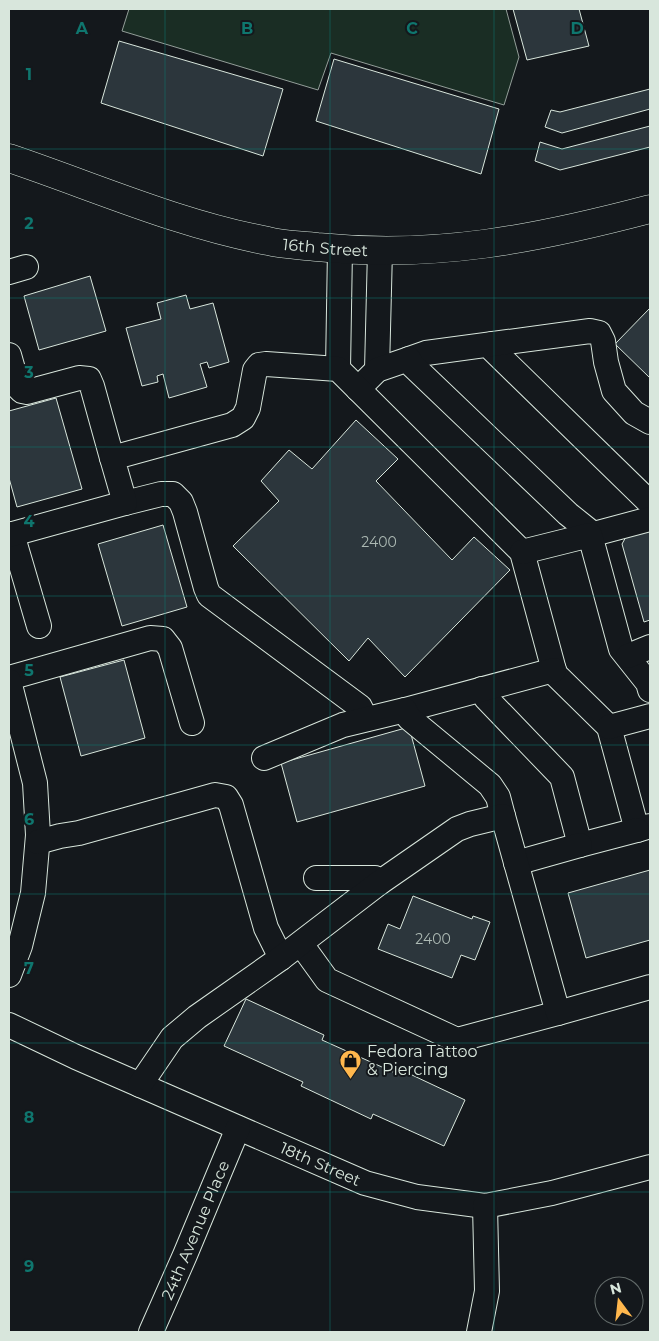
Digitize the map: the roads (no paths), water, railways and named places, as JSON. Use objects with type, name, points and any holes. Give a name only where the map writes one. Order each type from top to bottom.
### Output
[{"type":"main road","name":"16th Street","points":[[9,158],[131,203],[193,223],[269,242],[340,249],[419,251],[450,249],[531,238],[579,228],[650,209]]},
{"type":"street","points":[[338,369],[340,249]]},
{"type":"street","points":[[377,370],[380,250]]},
{"type":"street","points":[[358,389],[377,370],[426,353],[590,331],[599,333],[603,341],[606,362],[614,391],[634,413],[650,422]]},
{"type":"street","points":[[492,344],[493,350],[650,503]]},
{"type":"street","points":[[9,355],[18,387],[22,391],[28,392],[79,378],[88,379],[92,386],[125,504]]},
{"type":"street","points":[[409,359],[412,365],[568,514],[588,530],[620,649],[628,656],[650,685]]},
{"type":"street","points":[[112,458],[232,425],[243,418],[248,408],[255,370],[259,365],[338,369],[522,552],[557,677],[609,727],[644,828],[516,863]]},
{"type":"street","points":[[38,626],[10,534],[161,494],[173,494],[181,502],[209,594],[360,707],[366,719]]},
{"type":"street","points":[[522,552],[650,519]]},
{"type":"street","points":[[9,975],[20,946],[33,893],[38,842],[35,783],[9,680],[150,638],[163,638],[170,648],[192,723]]},
{"type":"street","points":[[628,656],[650,647]]},
{"type":"street","points":[[264,758],[343,725],[554,670]]},
{"type":"street","points":[[482,689],[486,698],[562,777],[580,845]]},
{"type":"street","points":[[405,710],[408,718],[490,785],[498,797],[558,1013]]},
{"type":"street","points":[[609,727],[650,716]]},
{"type":"street","points":[[38,842],[79,833],[215,795],[226,797],[231,804],[266,928],[281,958]]},
{"type":"street","points":[[140,1085],[172,1038],[197,1017],[281,958],[379,883],[457,829],[503,816]]},
{"type":"street","points":[[316,878],[375,878],[379,883]]},
{"type":"street","points":[[300,944],[327,980],[457,1040],[650,987]]},
{"type":"street","name":"18th Street","points":[[9,1025],[140,1085],[365,1183],[417,1197],[485,1206],[552,1193],[650,1167]]},
{"type":"street","name":"24th Avenue Place","points":[[152,1332],[238,1128]]},
{"type":"street","points":[[480,1332],[487,1291],[485,1206]]},
{"type":"place","name":"Fedora Tattoo & Piercing","points":[[351,1079]]}]
